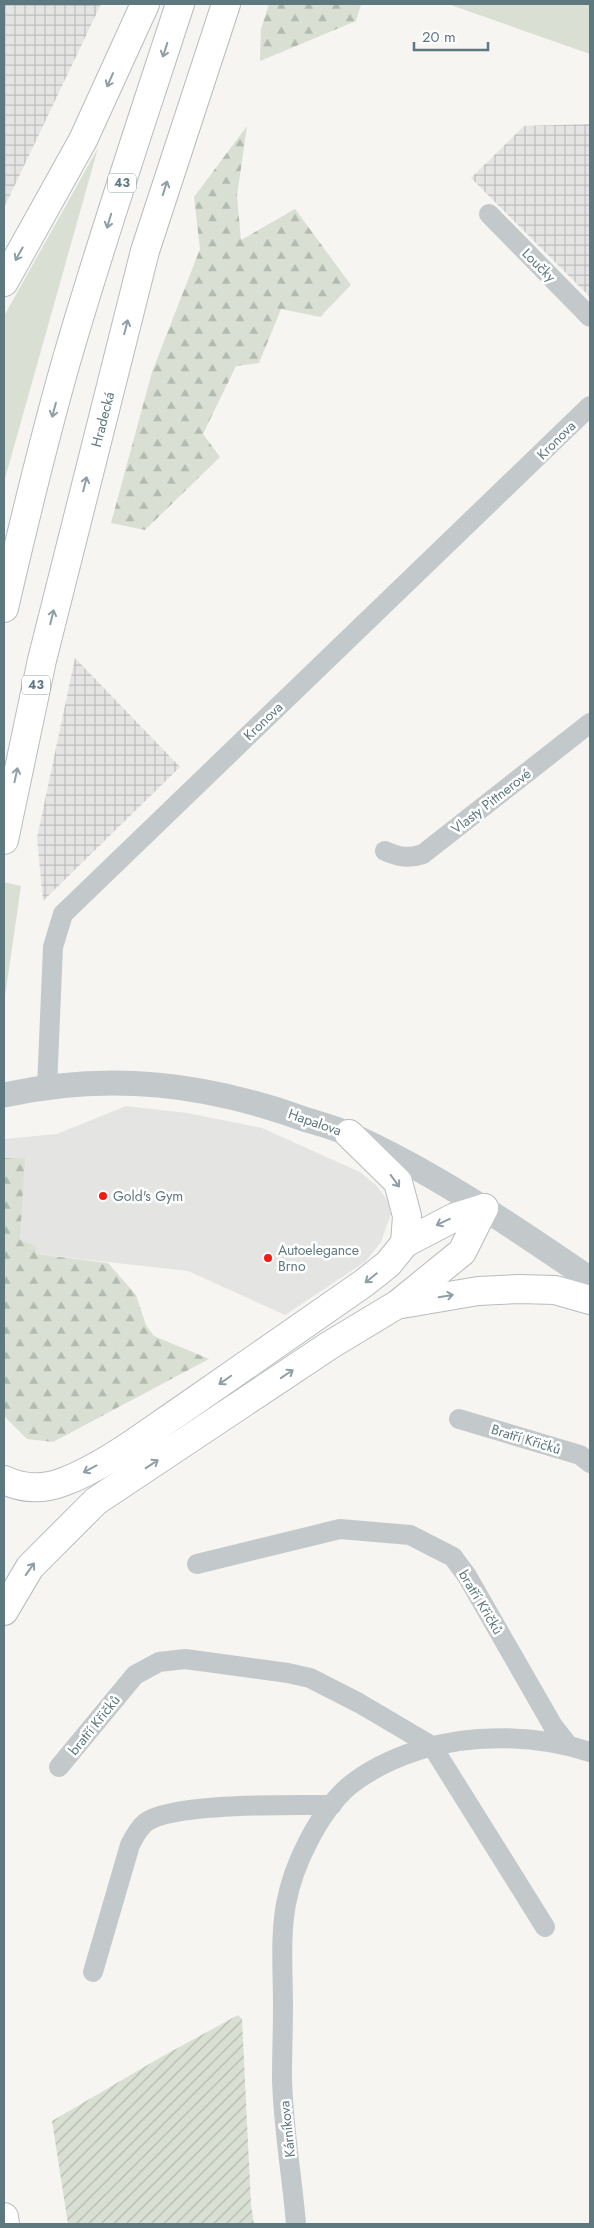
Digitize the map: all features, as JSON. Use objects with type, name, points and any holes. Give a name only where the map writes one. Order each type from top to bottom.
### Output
[{"type":"highway","points":[[4,282],[83,140],[145,4]]},
{"type":"highway","name":"43","points":[[4,608],[24,519],[66,362],[180,4]]},
{"type":"highway","name":"Hradecká","points":[[4,840],[42,660],[145,251],[226,4]]},
{"type":"highway","points":[[349,1134],[398,1182],[407,1216],[405,1243]]},
{"type":"highway","points":[[4,1480],[27,1488],[42,1487],[61,1483],[96,1466],[364,1283],[388,1264],[405,1243],[454,1217],[484,1208]]},
{"type":"highway","points":[[4,1610],[30,1567],[96,1501],[330,1346],[398,1304],[462,1252],[484,1208]]},
{"type":"highway","points":[[398,1304],[478,1291],[519,1289],[556,1290],[590,1300]]},
{"type":"highway","points":[[4,2217],[5,2224]]},
{"type":"street","name":"Loučky","points":[[489,214],[590,317]]},
{"type":"street","name":"Kronova","points":[[47,1088],[53,946],[63,914],[590,406]]},
{"type":"street","name":"Vlasty Pittnerové","points":[[385,851],[396,856],[413,858],[423,854],[590,723]]},
{"type":"street","name":"Hapalova","points":[[4,1096],[47,1088],[108,1082],[134,1082],[184,1088],[247,1101],[349,1134],[427,1174],[484,1208],[590,1279]]},
{"type":"street","name":"Bratří Křičků","points":[[459,1419],[580,1455],[590,1463]]},
{"type":"street","name":"bratří Křičků","points":[[198,1564],[340,1529],[410,1535],[453,1557],[467,1576],[553,1726],[568,1745]]},
{"type":"street","name":"bratří Křičků","points":[[59,1767],[135,1675],[160,1662],[185,1659],[288,1673],[310,1678],[359,1703],[432,1746],[545,1927]]},
{"type":"street","points":[[93,1972],[130,1845],[136,1833],[145,1823],[156,1817],[176,1812],[208,1808],[332,1805],[349,1786],[394,1758],[432,1746],[489,1737],[568,1745],[590,1752]]},
{"type":"street","name":"Kárníkova","points":[[296,2224],[282,2079],[283,1938],[286,1903],[298,1865],[310,1836],[332,1805]]},
{"type":"shaded area","points":[[4,4],[101,4],[4,208]]},
{"type":"shaded area","points":[[590,124],[590,297],[471,178],[524,126]]},
{"type":"shaded area","points":[[75,658],[180,767],[43,901],[37,838]]},
{"type":"shaded area","points":[[126,1106],[187,1113],[262,1128],[360,1172],[376,1185],[388,1201],[391,1214],[381,1242],[365,1262],[285,1315],[188,1271],[36,1254],[4,1235],[4,1139],[57,1134]]},
{"type":"green space","points":[[269,4],[361,4],[356,21],[260,61],[261,29]]},
{"type":"green space","points":[[448,4],[590,4],[590,54]]},
{"type":"green space","points":[[247,126],[237,196],[241,240],[295,209],[351,285],[320,317],[281,309],[259,363],[236,366],[203,434],[220,457],[145,530],[111,523],[152,372],[200,249],[194,197]]},
{"type":"green space","points":[[98,148],[6,475],[4,485],[4,316]]},
{"type":"green space","points":[[4,882],[21,886],[4,1003]]},
{"type":"green space","points":[[4,1158],[25,1158],[20,1240],[36,1246],[36,1254],[108,1263],[136,1295],[146,1325],[154,1336],[209,1359],[53,1442],[27,1439],[4,1416]]},
{"type":"green space","points":[[238,2015],[242,2019],[251,2205],[254,2224],[68,2224],[52,2121],[163,2056]]},
{"type":"place","name":"Gold's Gym","points":[[103,1196]]},
{"type":"place","name":"Autoelegance Brno","points":[[268,1258]]}]
